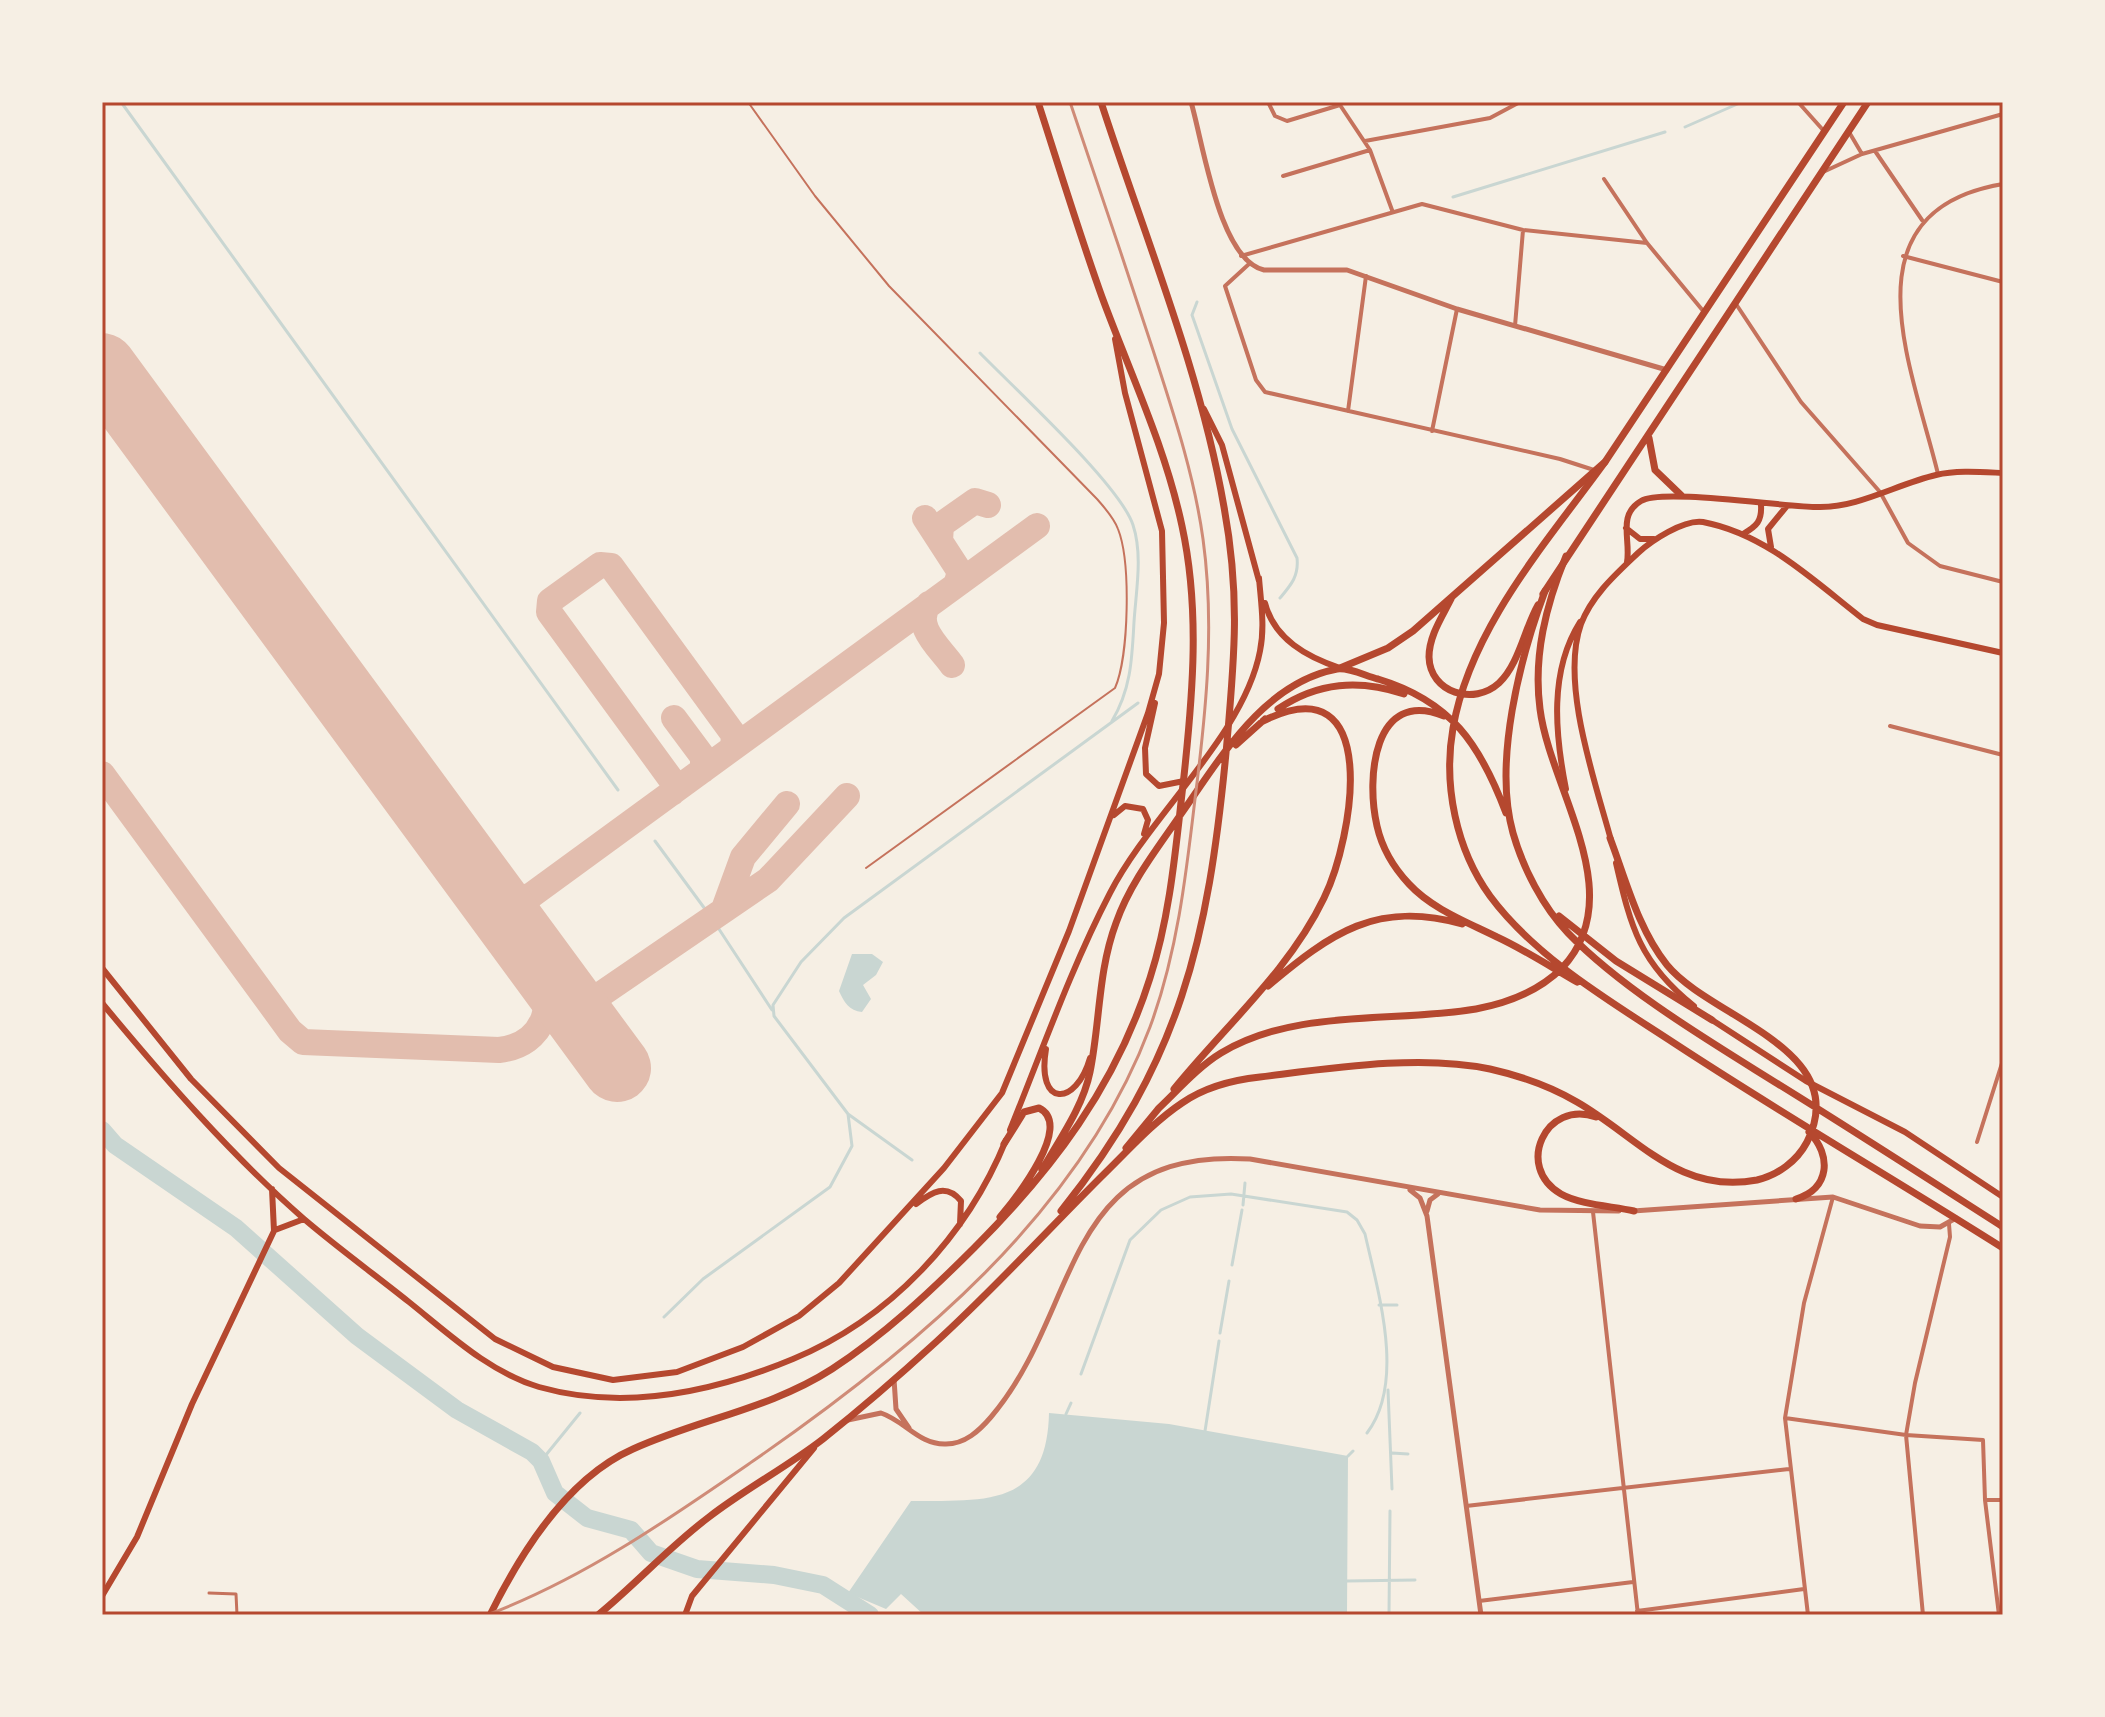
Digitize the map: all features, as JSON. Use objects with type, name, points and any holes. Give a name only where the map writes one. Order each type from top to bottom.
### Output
[{"type":"main road","points":[[490,1615],[519,1559],[577,1488],[605,1465],[633,1449],[771,1402],[812,1381],[895,1323],[981,1241],[1036,1183],[1084,1120],[1135,1021],[1159,948],[1187,747],[1195,648],[1185,541],[1168,471],[1113,324],[1038,102]]},
{"type":"main road","points":[[1040,1238],[1101,1157],[1155,1069],[1194,962],[1211,881],[1234,684],[1237,622],[1232,559],[1216,469],[1195,390],[1101,102]]},
{"type":"main road","points":[[1598,993],[1529,937],[1489,894],[1459,831],[1453,804],[1450,763],[1460,700],[1503,609],[1531,564],[1605,462],[1844,102]]},
{"type":"main road","points":[[1451,599],[1432,639],[1431,668],[1448,689],[1476,695],[1492,689],[1504,677],[1545,591],[1566,556],[1649,438],[1868,102]]},
{"type":"main road","points":[[1113,324],[1125,393],[1162,531],[1165,580],[1159,674],[1145,748],[1146,774],[1154,784],[1164,787],[1177,785],[1190,776]]},
{"type":"main road","points":[[1195,390],[1222,445],[1269,617],[1281,634],[1311,657],[1384,681],[1425,700],[1453,720],[1481,753],[1543,898],[1570,935],[1620,977],[1693,1029],[2003,1227]]},
{"type":"main road","points":[[1649,438],[1655,470],[1681,495]]},
{"type":"main road","points":[[1036,1183],[1086,1087],[1103,969],[1120,912],[1138,877],[1218,762],[1252,720],[1276,699],[1307,680],[1399,641],[1451,599],[1605,462]]},
{"type":"main road","points":[[1626,564],[1629,513],[1641,501],[1659,495],[1761,505],[1828,507],[1938,474],[2003,473]]},
{"type":"main road","points":[[1743,534],[1756,526],[1761,517],[1761,505]]},
{"type":"main road","points":[[1773,550],[1767,539],[1768,529],[1787,506]]},
{"type":"main road","points":[[1570,809],[1560,749],[1559,676],[1567,646],[1589,607],[1626,564],[1657,538],[1695,522],[1743,534],[1773,550],[1877,625],[2003,653]]},
{"type":"main road","points":[[1626,528],[1640,539],[1657,538]]},
{"type":"main road","points":[[1158,1109],[1222,1053],[1263,1036],[1317,1024],[1470,1010],[1532,991],[1553,976],[1572,956],[1585,924],[1588,899],[1583,851],[1546,743],[1537,678],[1540,642],[1566,556]]},
{"type":"main road","points":[[102,1003],[176,1093],[272,1189],[304,1219],[478,1357],[538,1386],[592,1397],[624,1398],[716,1386],[812,1351],[888,1300],[954,1234],[974,1209],[1109,894],[1139,845],[1227,727],[1255,671],[1263,624],[1259,578]]},
{"type":"main road","points":[[1513,833],[1507,800],[1509,745],[1528,639],[1545,591]]},
{"type":"main road","points":[[1589,607],[1578,640],[1576,678],[1592,776],[1630,920],[1642,952],[1666,982],[1712,1020]]},
{"type":"main road","points":[[102,968],[191,1079],[325,1207],[495,1339],[528,1356],[582,1376],[613,1380],[654,1377],[743,1347],[816,1303],[970,1138],[1007,1082],[1110,822],[1159,674]]},
{"type":"main road","points":[[1218,762],[1263,721],[1300,696],[1343,684],[1378,686],[1425,700]]},
{"type":"main road","points":[[1112,1166],[1299,942],[1326,896],[1345,835],[1352,773],[1341,732],[1321,712],[1292,708],[1263,721]]},
{"type":"main road","points":[[1453,720],[1420,710],[1393,720],[1384,732],[1375,760],[1373,800],[1380,836],[1402,876],[1435,906],[1598,993],[1952,1221],[2003,1248]]},
{"type":"main road","points":[[1110,822],[1125,806],[1143,809],[1148,825],[1139,845]]},
{"type":"main road","points":[[598,1615],[643,1578],[711,1514],[822,1440],[894,1379],[973,1307],[1112,1166],[1189,1098],[1228,1082],[1416,1063],[1468,1065],[1548,1087],[1608,1121],[1678,1172],[1702,1180],[1754,1180],[1772,1175],[1790,1163],[1807,1141],[1814,1120],[1815,1100],[1807,1071],[1791,1053],[1674,973],[1656,950],[1610,838]]},
{"type":"main road","points":[[1543,898],[1588,942],[1838,1100],[1905,1132],[2003,1197]]},
{"type":"main road","points":[[1254,997],[1310,951],[1358,924],[1408,915],[1429,916],[1478,928]]},
{"type":"main road","points":[[1048,1037],[1043,1077],[1050,1091],[1062,1094],[1072,1090],[1081,1079],[1094,1039]]},
{"type":"main road","points":[[981,1241],[1035,1165],[1052,1130],[1047,1113],[1039,1108],[1028,1109],[1004,1144]]},
{"type":"main road","points":[[1608,1121],[1575,1113],[1559,1118],[1540,1140],[1539,1166],[1547,1181],[1564,1195],[1634,1211]]},
{"type":"main road","points":[[1796,1199],[1815,1190],[1825,1167],[1820,1145],[1802,1125]]},
{"type":"main road","points":[[102,1596],[137,1537],[192,1404],[273,1233],[272,1189]]},
{"type":"main road","points":[[904,1212],[931,1193],[949,1191],[958,1197],[963,1207],[963,1218],[954,1234]]},
{"type":"main road","points":[[273,1233],[304,1219]]},
{"type":"main road","points":[[685,1615],[701,1587],[727,1553],[822,1440]]},
{"type":"street","points":[[1191,102],[1228,233],[1249,264],[1264,270],[1340,268],[1457,309],[1667,370]]},
{"type":"street","points":[[1268,102],[1275,116],[1285,121],[1339,103],[1370,150],[1392,210]]},
{"type":"street","points":[[1365,141],[1490,118],[1520,102]]},
{"type":"street","points":[[1798,102],[1825,132]]},
{"type":"street","points":[[1821,173],[1862,154],[2003,114]]},
{"type":"street","points":[[1848,130],[1862,154]]},
{"type":"street","points":[[1283,176],[1370,150]]},
{"type":"street","points":[[1875,151],[1922,220]]},
{"type":"street","points":[[1604,179],[1647,243],[1704,312]]},
{"type":"street","points":[[1938,474],[1899,304],[1903,256],[1922,220],[1953,199],[2003,184]]},
{"type":"street","points":[[1241,256],[1392,210],[1422,204],[1523,230],[1647,243]]},
{"type":"street","points":[[1515,326],[1523,230]]},
{"type":"street","points":[[1903,256],[2003,282]]},
{"type":"street","points":[[1249,264],[1225,287],[1258,385],[1270,394],[1560,459],[1596,470]]},
{"type":"street","points":[[1348,411],[1366,276]]},
{"type":"street","points":[[1736,304],[1801,402],[1880,492],[1908,543],[1940,566],[2003,582]]},
{"type":"street","points":[[1432,431],[1457,309]]},
{"type":"street","points":[[1890,726],[2003,755],[2003,776]]},
{"type":"street","points":[[1977,1142],[2003,1060]]},
{"type":"street","points":[[844,1421],[881,1413],[928,1442],[949,1444],[966,1439],[983,1426],[1011,1389],[1090,1229],[1115,1198],[1154,1172],[1182,1162],[1223,1157],[1299,1165],[1540,1210],[1634,1211],[1833,1197],[1904,1222],[1931,1227],[1952,1221],[1906,1435],[1923,1615]]},
{"type":"street","points":[[1404,1186],[1417,1195],[1427,1216],[1481,1615]]},
{"type":"street","points":[[1427,1216],[1430,1200],[1443,1192]]},
{"type":"street","points":[[1808,1615],[1785,1418],[1804,1303],[1833,1197]]},
{"type":"street","points":[[1593,1212],[1638,1613],[1804,1589]]},
{"type":"street","points":[[894,1379],[896,1409],[912,1432]]},
{"type":"street","points":[[1785,1418],[1906,1435],[1983,1440],[1985,1500],[1999,1615]]},
{"type":"street","points":[[1466,1506],[1789,1469]]},
{"type":"street","points":[[1985,1500],[2003,1500]]},
{"type":"street","points":[[1994,1575],[2003,1574]]},
{"type":"street","points":[[1479,1601],[1633,1582]]},
{"type":"street","points":[[209,1593],[236,1594],[237,1615]]},
{"type":"street","points":[[144,1615],[151,1614]]},
{"type":"lane","points":[[748,102],[815,196],[889,286],[1104,506],[1118,529],[1124,553],[1128,587],[1121,671],[1115,688],[866,868]]},
{"type":"shaded area","points":[[852,954],[872,954],[883,962],[876,975],[863,985],[871,999],[862,1012],[848,1005],[839,991]]},
{"type":"shaded area","points":[[1049,1413],[1169,1424],[1348,1456],[1347,1615],[924,1615],[901,1594],[886,1609],[848,1593],[911,1501],[986,1498],[1006,1493],[1023,1483],[1037,1467],[1045,1444]]},
{"type":"waterway","points":[[121,102],[618,790]]},
{"type":"waterway","points":[[1685,127],[1742,102]]},
{"type":"waterway","points":[[1453,197],[1665,132]]},
{"type":"waterway","points":[[1197,302],[1192,315],[1232,429],[1297,558],[1295,575],[1280,598]]},
{"type":"waterway","points":[[980,353],[1088,462],[1124,508],[1133,525],[1138,561],[1131,661],[1127,685],[1112,721]]},
{"type":"waterway","points":[[664,1317],[703,1279],[830,1187],[852,1146],[848,1114],[774,1016],[773,1005],[801,962],[844,918],[1138,703]]},
{"type":"waterway","points":[[655,841],[705,909]]},
{"type":"waterway","points":[[715,923],[772,1010]]},
{"type":"waterway","points":[[848,1114],[912,1160]]},
{"type":"waterway","points":[[102,1130],[115,1145],[236,1228],[357,1336],[457,1410],[532,1452],[541,1461],[555,1493],[587,1518],[631,1530],[651,1553],[697,1569],[774,1575],[823,1585],[870,1615]]},
{"type":"waterway","points":[[1243,1205],[1245,1183]]},
{"type":"waterway","points":[[1081,1374],[1130,1240],[1161,1210],[1190,1197],[1231,1194],[1347,1212],[1357,1220],[1365,1234],[1386,1336],[1385,1389],[1379,1412],[1367,1433]]},
{"type":"waterway","points":[[1232,1265],[1242,1210]]},
{"type":"waterway","points":[[1220,1333],[1229,1281]]},
{"type":"waterway","points":[[1379,1305],[1397,1305]]},
{"type":"waterway","points":[[1205,1431],[1219,1341]]},
{"type":"waterway","points":[[1388,1390],[1392,1489]]},
{"type":"waterway","points":[[1066,1414],[1071,1403]]},
{"type":"waterway","points":[[541,1461],[580,1413]]},
{"type":"waterway","points":[[1348,1456],[1353,1451]]},
{"type":"waterway","points":[[1392,1453],[1408,1454]]},
{"type":"waterway","points":[[1389,1615],[1390,1511]]},
{"type":"waterway","points":[[1347,1581],[1415,1580]]},
{"type":"taxiway","points":[[940,541],[941,525],[975,501],[988,505]]},
{"type":"taxiway","points":[[925,518],[960,572],[956,585]]},
{"type":"taxiway","points":[[522,941],[518,915],[533,894],[1037,526]]},
{"type":"taxiway","points":[[672,793],[673,782],[549,612],[550,601],[600,565],[611,566],[734,735],[733,747]]},
{"type":"taxiway","points":[[929,604],[925,612],[926,628],[952,665]]},
{"type":"taxiway","points":[[674,718],[703,757],[703,770]]},
{"type":"taxiway","points":[[102,774],[290,1031],[303,1042],[499,1050],[515,1046],[537,1030],[547,1006],[547,992],[538,964]]},
{"type":"taxiway","points":[[569,1004],[577,1008],[594,999],[768,880],[847,796]]},
{"type":"taxiway","points":[[724,909],[743,857],[787,804]]},
{"type":"taxiway","points":[[487,894],[504,903],[533,894]]},
{"type":"runway","points":[[102,367],[617,1068]]},
{"type":"railway","points":[[487,1615],[557,1584],[657,1526],[813,1418],[930,1325],[985,1273],[1036,1217],[1081,1158],[1119,1095],[1150,1027],[1174,943],[1192,828],[1208,669],[1207,572],[1199,515],[1182,443],[1070,102]]}]
